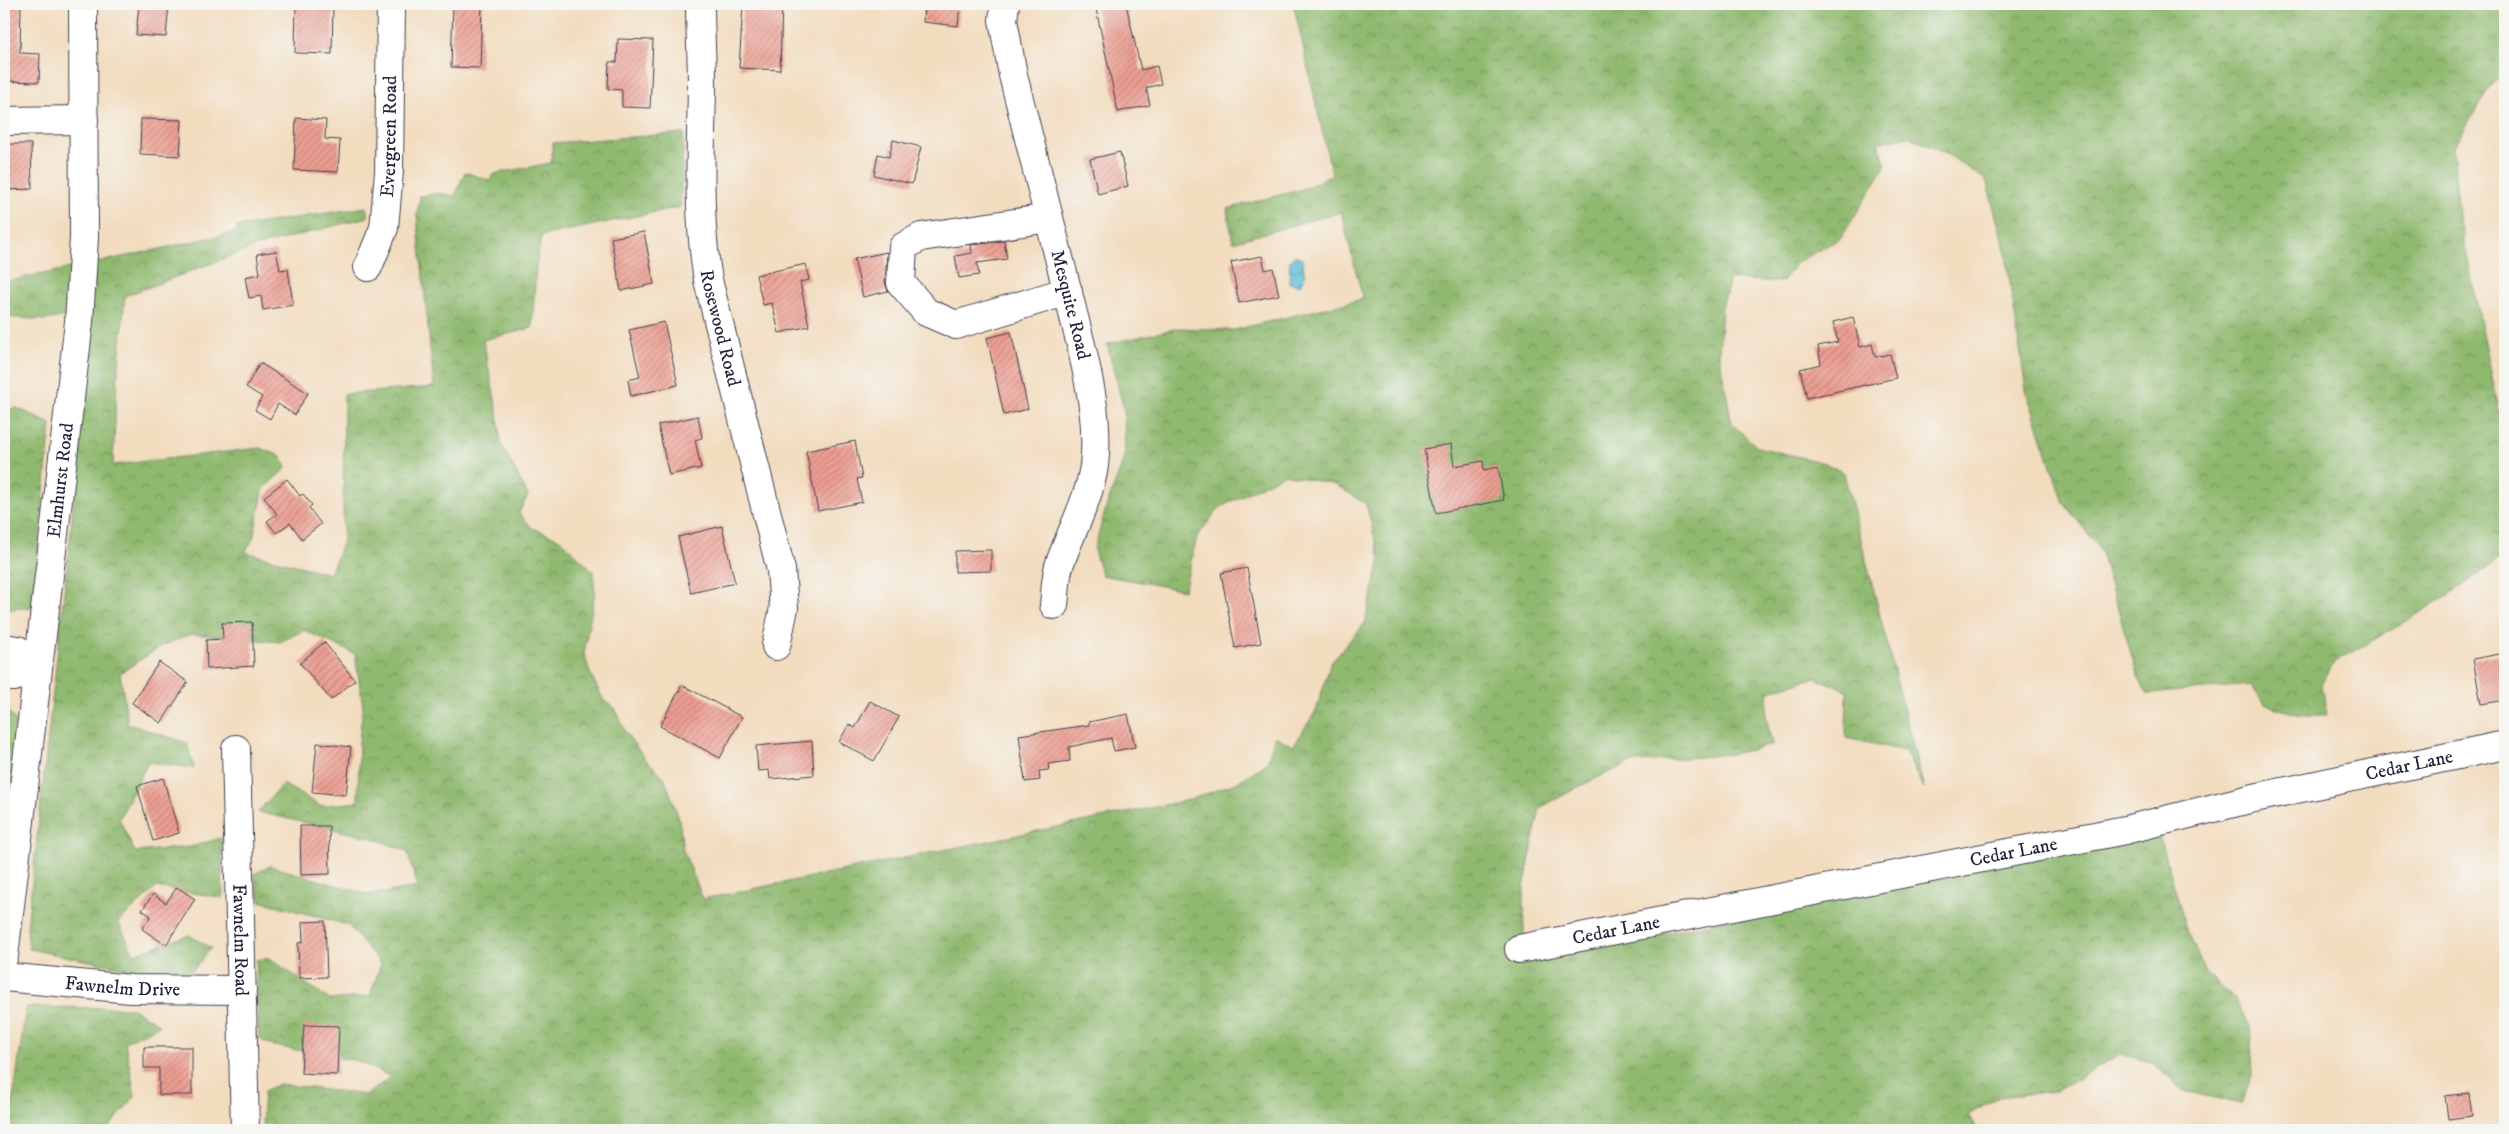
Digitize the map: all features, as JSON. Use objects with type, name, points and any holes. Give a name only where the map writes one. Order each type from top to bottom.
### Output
[{"type":"street","name":"Elmhurst Road","points":[[4,956],[66,446],[78,322],[84,238],[83,4]]},
{"type":"street","name":"Evergreen Road","points":[[368,267],[384,228],[388,181],[391,4]]},
{"type":"street","name":"Rosewood Road","points":[[700,4],[702,82],[700,201],[702,245],[708,280],[782,570],[784,608],[776,646]]},
{"type":"street","name":"Mesquite Road","points":[[1005,4],[1004,20],[1013,75],[1068,291],[1090,386],[1096,428],[1094,466],[1085,499],[1059,565],[1054,605]]},
{"type":"street","points":[[4,121],[84,120]]},
{"type":"street","points":[[1049,218],[920,237],[903,247],[901,283],[926,312],[956,325],[1068,291]]},
{"type":"street","points":[[4,648],[18,650],[38,666],[14,677],[4,676]]},
{"type":"street","name":"Cedar Lane","points":[[1518,950],[2125,830],[2254,798],[2505,745]]},
{"type":"street","name":"Fawnelm Road","points":[[236,749],[245,1130]]},
{"type":"street","name":"Fawnelm Drive","points":[[4,976],[131,989],[242,990]]},
{"type":"green space","points":[[1303,4],[2505,4],[2505,72],[2491,85],[2453,148],[2459,217],[2505,439],[2505,554],[2465,584],[2414,617],[2334,662],[2321,685],[2327,715],[2300,715],[2264,704],[2251,685],[2148,694],[2138,677],[2100,549],[2063,502],[2026,390],[2005,249],[1986,180],[1950,156],[1908,136],[1878,143],[1886,165],[1841,238],[1796,263],[1783,282],[1730,279],[1722,307],[1719,355],[1732,424],[1757,447],[1825,463],[1844,473],[1924,789],[1905,751],[1846,738],[1847,690],[1814,678],[1769,691],[1766,715],[1772,745],[1732,754],[1629,763],[1580,786],[1540,808],[1524,888],[1524,940],[1546,958],[2158,829],[2186,928],[2205,971],[2233,997],[2250,1026],[2253,1073],[2241,1104],[2184,1091],[2151,1062],[2120,1054],[2056,1091],[1999,1097],[1968,1115],[1977,1130],[312,1130],[262,1124],[264,1091],[279,1084],[366,1095],[391,1077],[358,1061],[274,1046],[259,1039],[256,960],[269,958],[330,1000],[370,996],[381,964],[348,925],[260,901],[254,874],[270,866],[370,895],[418,887],[407,851],[372,838],[258,812],[283,784],[320,806],[358,802],[359,742],[363,706],[355,654],[304,630],[280,642],[191,634],[162,646],[120,673],[128,724],[187,743],[194,768],[148,762],[119,819],[135,852],[190,847],[221,838],[223,898],[157,887],[118,922],[134,954],[189,935],[211,948],[185,980],[29,949],[27,928],[71,529],[95,263],[237,232],[237,227],[366,207],[368,217],[257,246],[125,296],[116,397],[113,465],[260,448],[281,456],[286,468],[264,488],[253,539],[245,552],[330,574],[343,542],[344,394],[434,387],[417,216],[420,196],[439,193],[455,196],[465,172],[490,181],[493,174],[551,163],[553,143],[684,133],[680,207],[541,236],[536,267],[532,328],[483,340],[498,414],[501,444],[528,495],[519,513],[532,528],[560,539],[593,571],[595,592],[584,653],[590,673],[604,701],[615,708],[626,733],[646,760],[664,777],[679,818],[683,850],[703,899],[1189,800],[1236,783],[1267,763],[1275,736],[1293,746],[1316,711],[1331,662],[1365,623],[1380,559],[1366,504],[1336,485],[1284,474],[1219,508],[1197,537],[1184,590],[1102,575],[1094,550],[1105,511],[1125,456],[1124,410],[1107,344],[1179,328],[1234,330],[1363,299],[1341,212],[1233,242],[1227,209],[1306,188],[1332,175],[1294,6]]},
{"type":"green space","points":[[71,268],[66,316],[46,320],[4,317],[4,282]]},
{"type":"green space","points":[[17,408],[51,424],[32,607],[4,610],[4,411]]},
{"type":"green space","points":[[4,706],[14,719],[19,731],[4,877]]},
{"type":"green space","points":[[26,1007],[131,1008],[160,1025],[125,1042],[135,1096],[107,1130],[9,1130]]},
{"type":"water","points":[[1296,255],[1302,259],[1305,276],[1300,285],[1289,283],[1290,260]]},
{"type":"building","points":[[4,4],[21,4],[20,53],[40,54],[39,82],[4,81]]},
{"type":"building","points":[[139,4],[169,4],[166,37],[136,35]]},
{"type":"building","points":[[296,4],[333,4],[332,54],[295,53]]},
{"type":"building","points":[[453,4],[482,4],[480,68],[451,67]]},
{"type":"building","points":[[743,4],[782,4],[780,70],[739,68]]},
{"type":"building","points":[[924,4],[960,4],[958,26],[923,22]]},
{"type":"building","points":[[1095,4],[1126,4],[1141,70],[1157,66],[1161,84],[1146,88],[1150,105],[1118,112]]},
{"type":"building","points":[[618,39],[653,40],[650,108],[622,107],[622,90],[608,89],[609,62],[617,62]]},
{"type":"building","points":[[296,118],[326,120],[325,139],[340,140],[338,172],[294,170]]},
{"type":"building","points":[[141,119],[182,120],[180,156],[140,154]]},
{"type":"building","points":[[893,140],[921,147],[912,184],[874,175],[878,154],[889,157]]},
{"type":"building","points":[[4,144],[31,144],[32,189],[4,190]]},
{"type":"building","points":[[1120,152],[1128,186],[1098,194],[1090,159]]},
{"type":"building","points":[[644,232],[654,284],[621,291],[611,238]]},
{"type":"building","points":[[1004,241],[1007,259],[977,263],[979,275],[959,278],[955,256],[972,253],[971,245]]},
{"type":"building","points":[[276,251],[280,270],[288,269],[293,305],[263,310],[261,296],[249,298],[245,277],[260,274],[257,254]]},
{"type":"building","points":[[887,252],[885,282],[888,291],[863,297],[854,259]]},
{"type":"building","points":[[1262,256],[1265,270],[1273,268],[1279,295],[1239,303],[1231,262]]},
{"type":"building","points":[[806,264],[809,280],[800,282],[809,326],[779,333],[772,303],[763,305],[756,275]]},
{"type":"building","points":[[1853,317],[1860,347],[1872,344],[1875,357],[1890,354],[1896,378],[1807,398],[1800,369],[1821,364],[1818,346],[1838,342],[1833,322]]},
{"type":"building","points":[[664,322],[678,385],[631,396],[628,380],[640,377],[629,330]]},
{"type":"building","points":[[1011,332],[1028,409],[1004,415],[987,338]]},
{"type":"building","points":[[260,363],[308,393],[295,415],[278,404],[270,419],[255,410],[262,397],[246,387]]},
{"type":"building","points":[[698,416],[702,438],[695,440],[701,468],[669,475],[658,425]]},
{"type":"building","points":[[855,441],[862,478],[857,479],[862,502],[818,511],[806,451]]},
{"type":"building","points":[[1451,444],[1454,466],[1483,461],[1484,470],[1498,467],[1504,500],[1436,513],[1424,449]]},
{"type":"building","points":[[287,479],[300,496],[303,494],[312,505],[309,508],[321,524],[302,539],[290,523],[276,533],[267,521],[277,514],[264,497]]},
{"type":"building","points":[[722,526],[735,583],[691,593],[678,537]]},
{"type":"building","points":[[991,550],[991,571],[955,572],[955,551]]},
{"type":"building","points":[[1247,568],[1261,643],[1235,648],[1221,573]]},
{"type":"building","points":[[252,622],[254,666],[207,669],[206,640],[223,639],[222,623]]},
{"type":"building","points":[[324,642],[355,680],[331,700],[300,663]]},
{"type":"building","points":[[2505,653],[2505,700],[2481,704],[2473,659]]},
{"type":"building","points":[[159,662],[188,682],[161,723],[132,703]]},
{"type":"building","points":[[682,685],[742,717],[720,758],[660,726]]},
{"type":"building","points":[[870,701],[899,717],[874,761],[839,742],[849,724],[855,728]]},
{"type":"building","points":[[1128,714],[1135,747],[1114,751],[1111,738],[1069,747],[1070,761],[1048,764],[1049,770],[1039,771],[1040,780],[1025,782],[1019,735],[1089,725],[1089,722]]},
{"type":"building","points":[[812,741],[814,775],[770,779],[769,770],[758,771],[756,746]]},
{"type":"building","points":[[317,743],[351,747],[346,795],[312,792]]},
{"type":"building","points":[[163,778],[179,833],[153,841],[137,786]]},
{"type":"building","points":[[300,826],[329,826],[330,874],[301,875]]},
{"type":"building","points":[[177,887],[195,899],[166,945],[142,929],[151,916],[142,910],[153,894],[166,903]]},
{"type":"building","points":[[325,921],[327,977],[299,978],[298,943],[303,942],[302,922]]},
{"type":"building","points":[[304,1025],[339,1026],[337,1075],[301,1073]]},
{"type":"building","points":[[144,1047],[192,1047],[192,1095],[159,1095],[159,1068],[144,1068]]},
{"type":"building","points":[[2469,1093],[2472,1116],[2448,1119],[2445,1096]]}]
